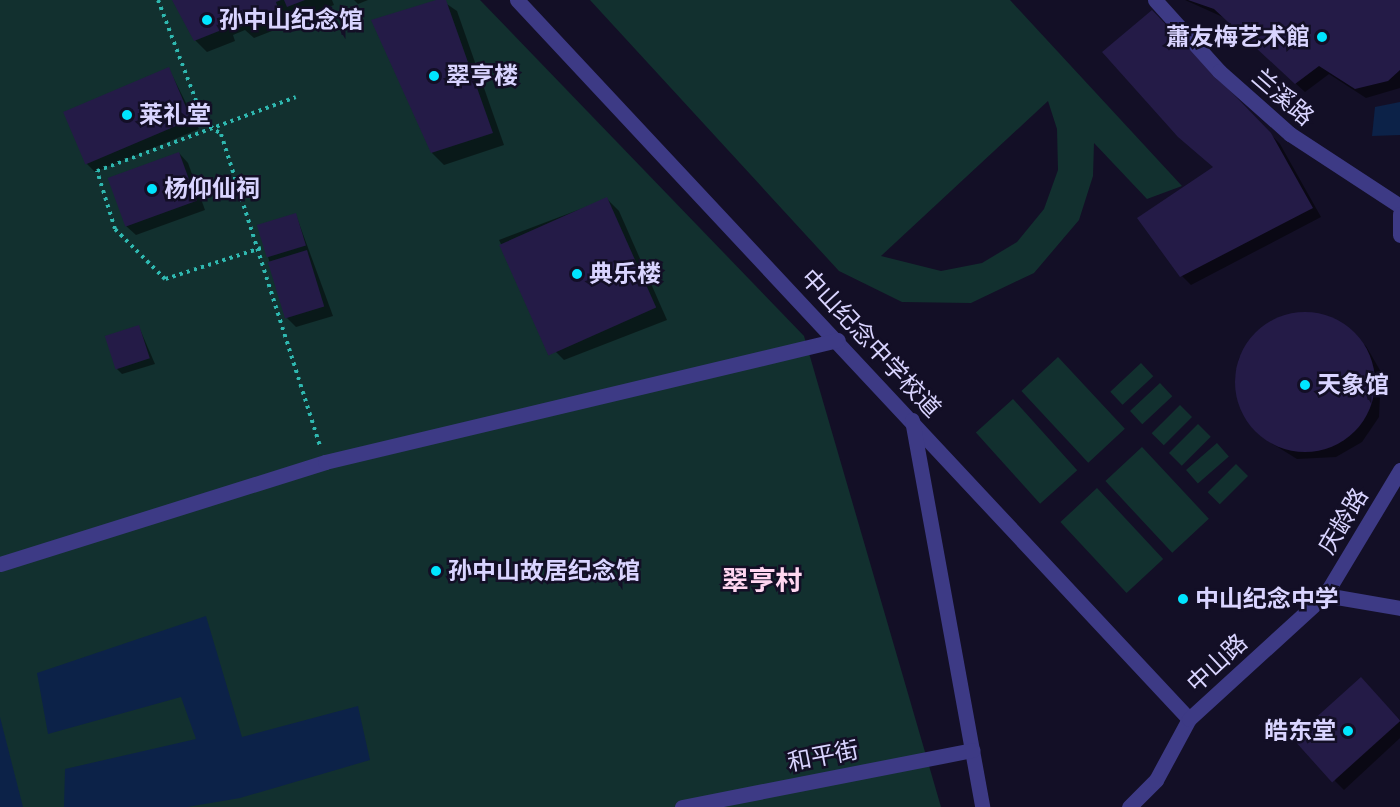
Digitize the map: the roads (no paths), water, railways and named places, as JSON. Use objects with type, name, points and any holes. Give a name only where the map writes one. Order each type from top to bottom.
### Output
[{"type":"street","name":"中山纪念中学校道","points":[[516,0],[912,419],[1189,720]]},
{"type":"street","name":"兰溪路","points":[[1155,0],[1219,70],[1290,134],[1400,206]]},
{"type":"street","points":[[1400,214],[1400,235]]},
{"type":"street","points":[[0,564],[324,462],[838,340]]},
{"type":"street","points":[[912,419],[982,807]]},
{"type":"street","name":"庆龄路","points":[[1325,595],[1400,470]]},
{"type":"street","points":[[1325,595],[1400,608]]},
{"type":"street","name":"中山路","points":[[1129,807],[1156,780],[1189,720],[1325,595]]},
{"type":"street","name":"和平街","points":[[682,807],[972,750]]},
{"type":"water","points":[[1400,102],[1400,135],[1372,136],[1375,107]]},
{"type":"water","points":[[206,616],[242,737],[358,706],[370,760],[240,798],[187,807],[64,807],[65,769],[196,739],[181,697],[48,734],[37,673]]},
{"type":"water","points":[[0,717],[23,807],[0,807]]},
{"type":"place","name":"孙中山纪念馆","points":[[207,20]]},
{"type":"place","name":"蕭友梅艺术館","points":[[1322,37]]},
{"type":"place","name":"翠亨楼","points":[[434,76]]},
{"type":"place","name":"莱礼堂","points":[[127,115]]},
{"type":"place","name":"杨仰仙祠","points":[[152,189]]},
{"type":"place","name":"典乐楼","points":[[577,274]]},
{"type":"place","name":"天象馆","points":[[1305,385]]},
{"type":"place","name":"孙中山故居纪念馆","points":[[436,571]]},
{"type":"place","name":"中山纪念中学","points":[[1183,599]]},
{"type":"place","name":"皓东堂","points":[[1348,731]]},
{"type":"district","name":"翠亨村","points":[[762,581]]}]
